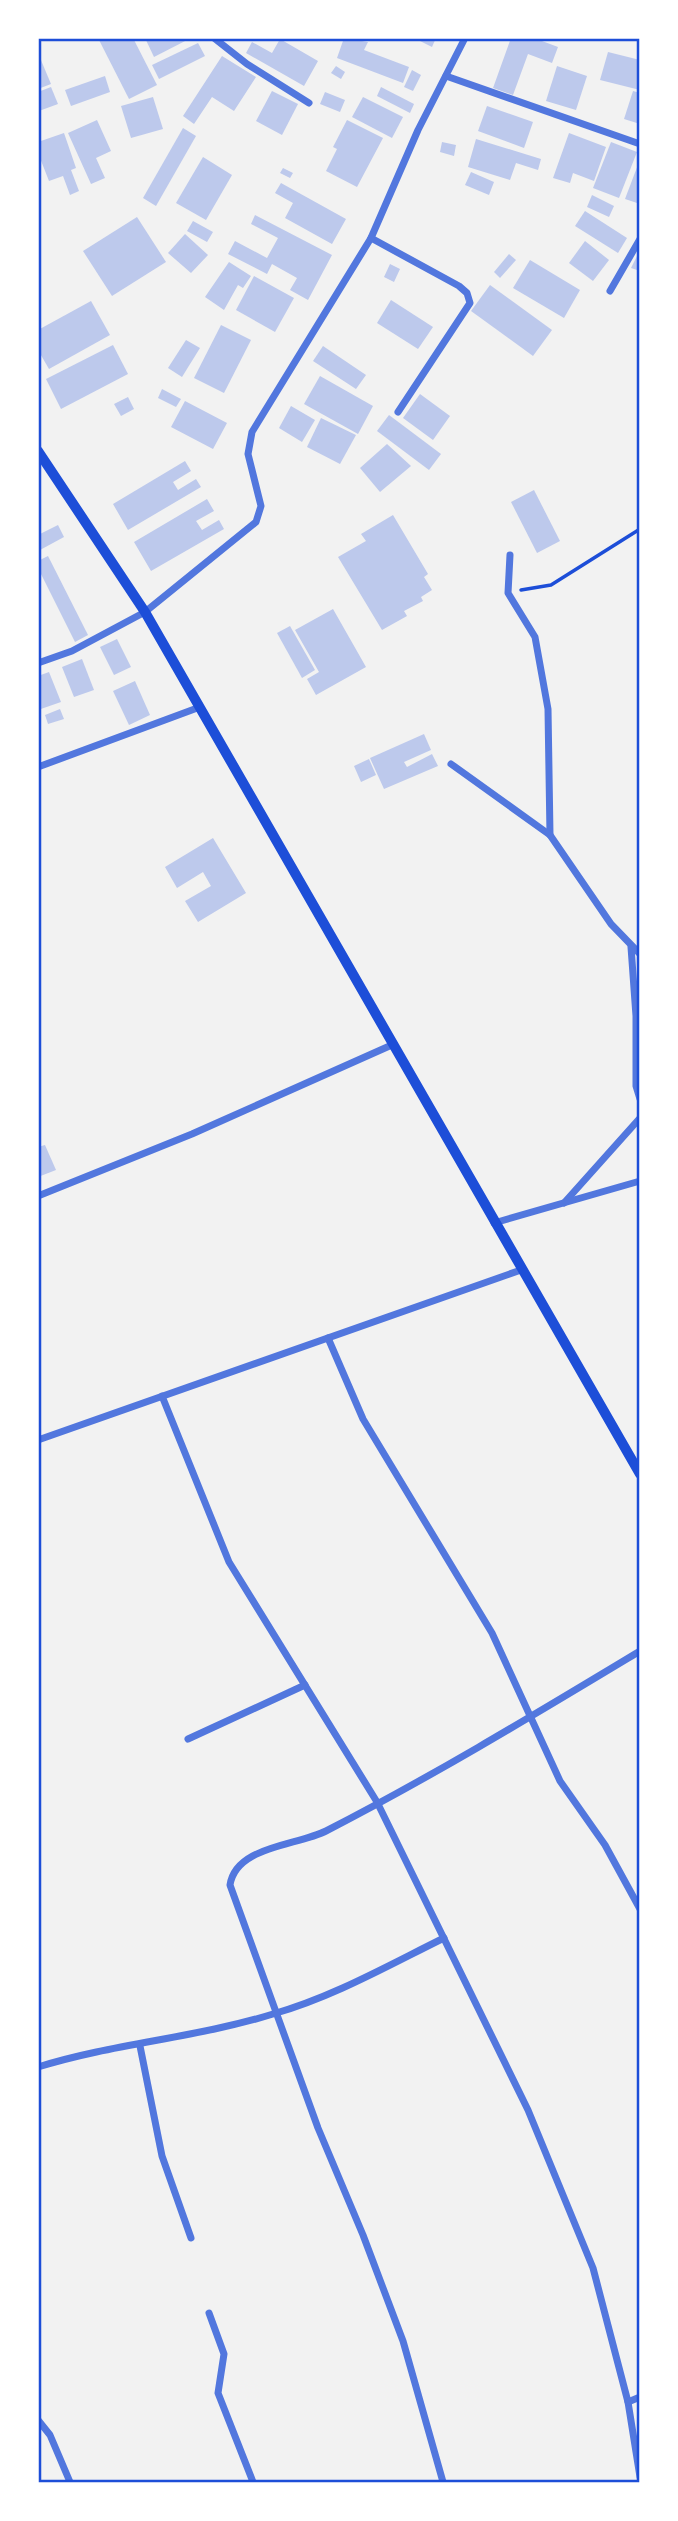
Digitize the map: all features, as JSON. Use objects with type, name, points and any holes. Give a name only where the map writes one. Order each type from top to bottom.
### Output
[{"type":"main road","points":[[38,451],[145,612],[639,1474]]},
{"type":"street","points":[[214,38],[247,64],[309,103]]},
{"type":"street","points":[[38,663],[72,651],[145,612],[256,522],[261,506],[248,454],[252,432],[371,238],[418,130],[465,38]]},
{"type":"street","points":[[446,76],[639,144]]},
{"type":"street","points":[[371,238],[459,286],[467,293],[470,303],[398,412]]},
{"type":"street","points":[[610,290],[639,239]]},
{"type":"street","points":[[510,555],[508,593],[535,637],[548,709],[551,835]]},
{"type":"street","points":[[38,767],[200,707]]},
{"type":"street","points":[[451,764],[551,835],[611,924],[639,954]]},
{"type":"street","points":[[631,947],[636,1016],[636,1086],[639,1099]]},
{"type":"street","points":[[38,1196],[192,1134],[394,1044]]},
{"type":"street","points":[[564,1203],[639,1118]]},
{"type":"street","points":[[494,1223],[639,1181]]},
{"type":"street","points":[[38,1440],[521,1270]]},
{"type":"street","points":[[328,1338],[363,1419],[492,1633],[560,1781],[605,1845],[639,1909]]},
{"type":"street","points":[[162,1396],[229,1562],[376,1802],[528,2110],[593,2268],[628,2402],[639,2477]]},
{"type":"street","points":[[443,2483],[403,2342],[275,2014],[230,1885],[232,1872],[240,1863],[255,1855],[323,1832],[531,1717],[639,1651]]},
{"type":"street","points":[[188,1739],[304,1685]]},
{"type":"street","points":[[38,2067],[83,2053],[140,2046],[275,2014],[347,1985],[444,1938]]},
{"type":"street","points":[[140,2046],[162,2156],[191,2238]]},
{"type":"street","points":[[209,2313],[224,2354],[218,2393],[253,2483]]},
{"type":"street","points":[[628,2402],[639,2397]]},
{"type":"street","points":[[38,2420],[50,2435],[70,2483]]},
{"type":"path","points":[[508,593],[551,585],[639,529]]},
{"type":"building","points":[[98,38],[133,38],[157,85],[129,99]]},
{"type":"building","points":[[145,38],[191,38],[154,57]]},
{"type":"building","points":[[344,38],[368,42],[364,50],[409,67],[403,83],[337,58]]},
{"type":"building","points":[[414,38],[436,38],[432,47]]},
{"type":"building","points":[[511,38],[534,38],[558,47],[552,63],[528,54],[513,95],[493,88]]},
{"type":"building","points":[[280,39],[318,61],[304,86],[246,53],[252,42],[272,53]]},
{"type":"building","points":[[198,43],[205,56],[159,79],[152,65]]},
{"type":"building","points":[[608,52],[640,60],[640,90],[600,80]]},
{"type":"building","points":[[38,53],[51,84],[38,89]]},
{"type":"building","points":[[222,56],[256,77],[234,111],[212,97],[194,124],[183,116]]},
{"type":"building","points":[[336,66],[345,72],[341,79],[331,73]]},
{"type":"building","points":[[557,66],[587,76],[576,110],[546,101]]},
{"type":"building","points":[[412,70],[421,75],[413,91],[404,87]]},
{"type":"building","points":[[105,76],[110,92],[71,106],[65,90]]},
{"type":"building","points":[[51,87],[58,104],[39,111],[38,92]]},
{"type":"building","points":[[381,87],[414,104],[410,113],[377,96]]},
{"type":"building","points":[[272,91],[298,104],[282,135],[256,121]]},
{"type":"building","points":[[633,91],[640,93],[640,124],[624,119]]},
{"type":"building","points":[[325,92],[345,100],[340,112],[320,104]]},
{"type":"building","points":[[153,97],[163,129],[131,138],[121,106]]},
{"type":"building","points":[[363,97],[403,117],[392,138],[352,117]]},
{"type":"building","points":[[487,106],[533,122],[524,148],[478,131]]},
{"type":"building","points":[[97,120],[111,151],[96,158],[105,178],[91,184],[68,133]]},
{"type":"building","points":[[347,120],[383,138],[357,187],[326,171],[337,149],[333,147]]},
{"type":"building","points":[[183,128],[196,136],[156,206],[143,198]]},
{"type":"building","points":[[64,133],[76,168],[71,170],[79,191],[70,195],[63,176],[49,181],[38,153],[38,142]]},
{"type":"building","points":[[569,133],[606,147],[594,181],[573,173],[570,183],[553,178]]},
{"type":"building","points":[[476,139],[541,159],[538,170],[516,163],[510,180],[468,167]]},
{"type":"building","points":[[442,142],[456,145],[454,156],[440,152]]},
{"type":"building","points":[[611,142],[637,152],[619,198],[593,188]]},
{"type":"building","points":[[203,157],[232,175],[206,220],[176,203]]},
{"type":"building","points":[[640,162],[640,204],[625,199]]},
{"type":"building","points":[[283,168],[293,173],[290,178],[280,173]]},
{"type":"building","points":[[471,172],[494,182],[489,195],[465,185]]},
{"type":"building","points":[[281,183],[346,219],[332,244],[285,218],[293,203],[275,193]]},
{"type":"building","points":[[592,195],[614,206],[609,217],[587,207]]},
{"type":"building","points":[[585,211],[627,238],[618,253],[575,226]]},
{"type":"building","points":[[255,215],[332,255],[308,300],[290,290],[297,278],[272,264],[267,274],[228,254],[235,241],[267,258],[278,238],[251,224]]},
{"type":"building","points":[[137,217],[166,262],[112,296],[83,251]]},
{"type":"building","points":[[193,221],[213,232],[207,242],[187,231]]},
{"type":"building","points":[[185,234],[208,255],[191,273],[168,253]]},
{"type":"building","points":[[585,241],[609,260],[593,281],[569,263]]},
{"type":"building","points":[[640,250],[640,271],[631,268]]},
{"type":"building","points":[[509,254],[516,260],[500,278],[494,272]]},
{"type":"building","points":[[530,260],[580,290],[564,318],[513,288]]},
{"type":"building","points":[[229,262],[251,276],[243,288],[238,285],[224,310],[205,297]]},
{"type":"building","points":[[390,264],[400,269],[394,282],[384,277]]},
{"type":"building","points":[[254,276],[294,298],[275,332],[236,310]]},
{"type":"building","points":[[490,285],[552,330],[533,356],[471,311]]},
{"type":"building","points":[[391,300],[433,327],[418,349],[377,323]]},
{"type":"building","points":[[91,301],[110,335],[49,369],[38,350],[38,330]]},
{"type":"building","points":[[221,325],[251,340],[224,393],[194,378]]},
{"type":"building","points":[[186,340],[200,348],[182,377],[168,368]]},
{"type":"building","points":[[113,345],[128,374],[61,409],[46,379]]},
{"type":"building","points":[[323,346],[366,375],[356,389],[313,361]]},
{"type":"building","points":[[320,376],[373,406],[358,434],[304,404]]},
{"type":"building","points":[[162,389],[181,399],[176,407],[158,398]]},
{"type":"building","points":[[420,394],[450,416],[433,440],[403,418]]},
{"type":"building","points":[[128,397],[134,409],[121,416],[114,404]]},
{"type":"building","points":[[185,401],[227,423],[213,449],[171,427]]},
{"type":"building","points":[[291,406],[315,420],[302,442],[279,428]]},
{"type":"building","points":[[389,415],[441,454],[429,470],[377,431]]},
{"type":"building","points":[[321,418],[356,435],[340,464],[307,447]]},
{"type":"building","points":[[387,444],[411,466],[380,492],[360,468]]},
{"type":"building","points":[[185,461],[191,471],[173,482],[178,490],[196,479],[201,487],[128,530],[113,504]]},
{"type":"building","points":[[534,490],[560,541],[537,553],[511,502]]},
{"type":"building","points":[[207,499],[214,511],[196,521],[202,530],[219,520],[224,529],[151,571],[134,542]]},
{"type":"building","points":[[393,515],[428,574],[424,577],[432,590],[421,597],[423,601],[404,611],[407,616],[382,630],[338,557],[366,541],[361,534]]},
{"type":"building","points":[[58,525],[64,537],[40,550],[38,535]]},
{"type":"building","points":[[48,556],[88,635],[75,642],[38,568],[38,561]]},
{"type":"building","points":[[333,609],[366,667],[316,695],[307,679],[319,672],[295,630]]},
{"type":"building","points":[[290,626],[315,670],[302,678],[277,633]]},
{"type":"building","points":[[117,639],[131,667],[114,675],[100,647]]},
{"type":"building","points":[[82,659],[94,690],[74,697],[62,667]]},
{"type":"building","points":[[49,672],[61,702],[38,710],[38,676]]},
{"type":"building","points":[[135,681],[150,715],[129,725],[113,691]]},
{"type":"building","points":[[60,709],[64,719],[48,724],[45,715]]},
{"type":"building","points":[[424,734],[431,750],[404,762],[407,767],[432,754],[438,766],[384,789],[370,758]]},
{"type":"building","points":[[369,759],[376,775],[361,782],[354,766]]},
{"type":"building","points":[[213,838],[246,893],[198,922],[185,901],[211,886],[203,872],[177,888],[165,867]]},
{"type":"building","points":[[45,1145],[56,1170],[38,1177],[38,1147]]}]
